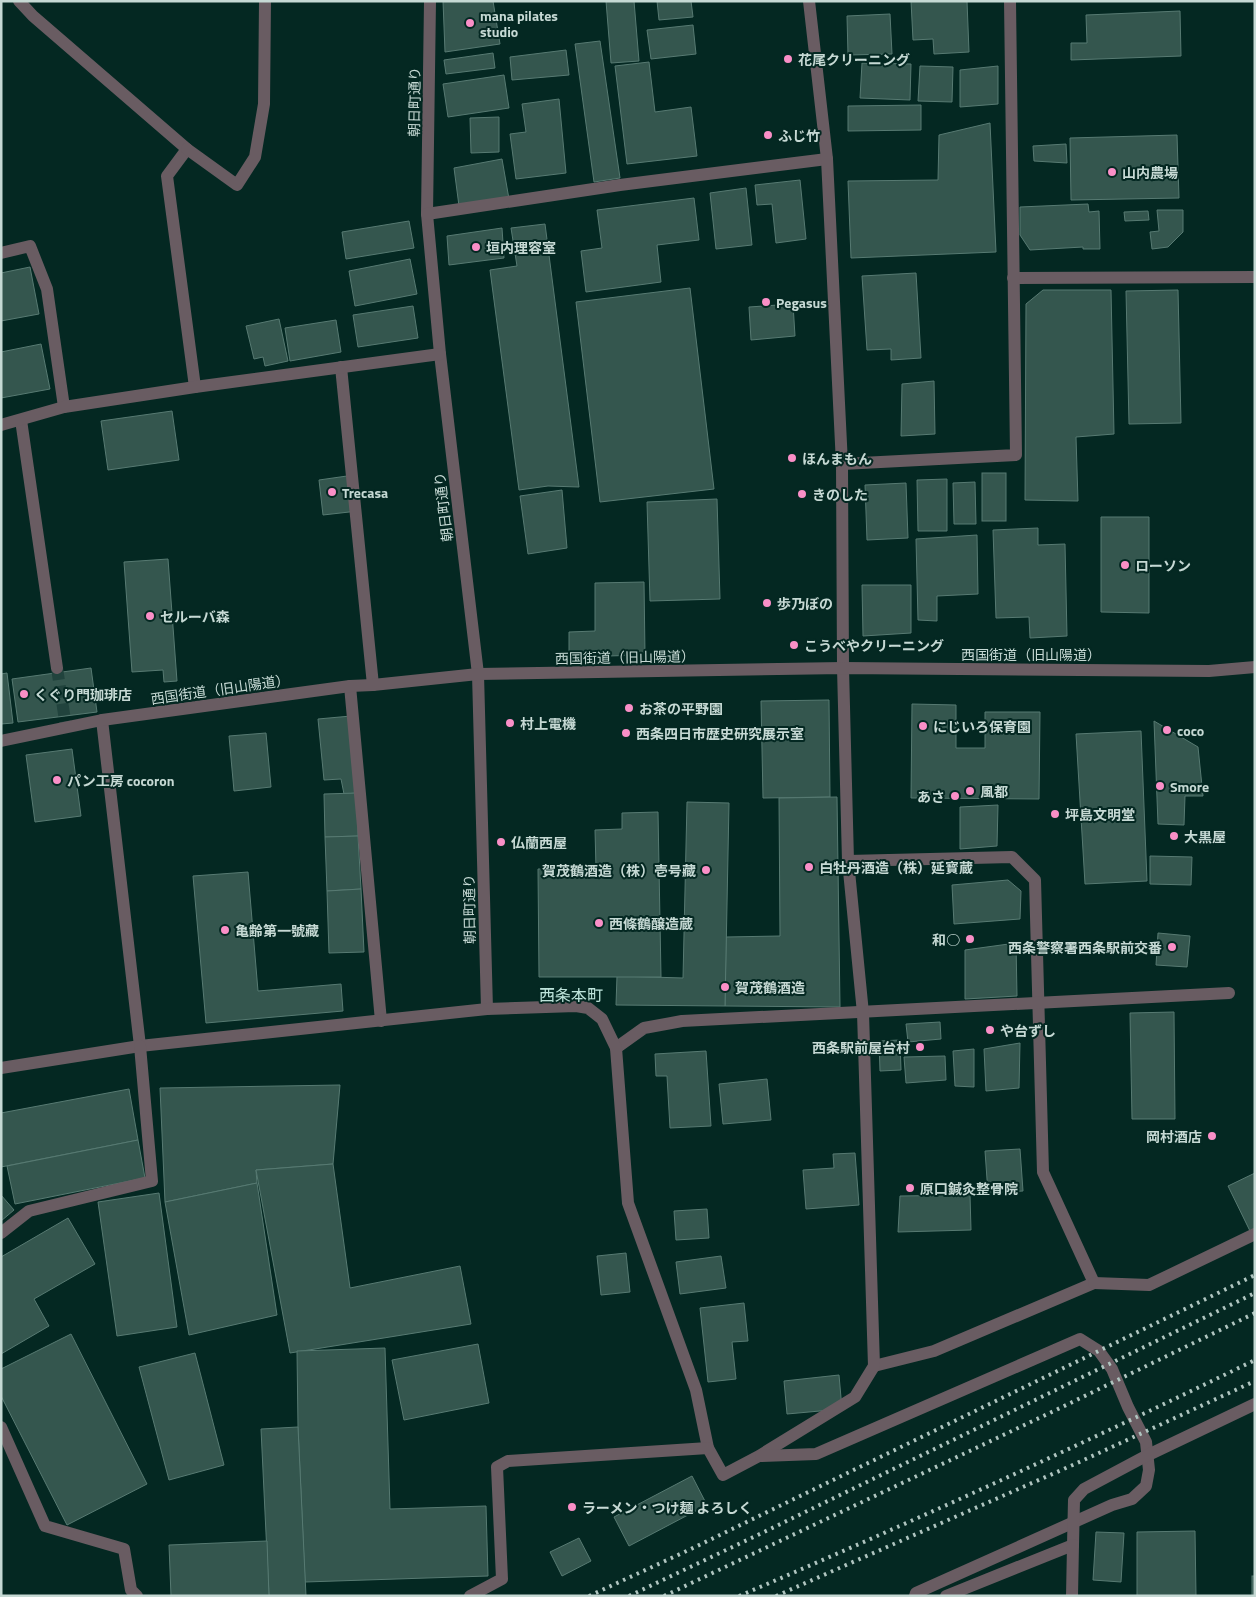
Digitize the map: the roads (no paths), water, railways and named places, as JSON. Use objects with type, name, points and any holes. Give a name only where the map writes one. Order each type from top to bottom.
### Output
[{"type":"street","points":[[18,1],[187,149],[237,185],[255,158],[264,104],[265,1]]},
{"type":"street","name":"朝日町通り","points":[[430,1],[428,214],[440,354],[478,674],[487,1009]]},
{"type":"street","points":[[1,1068],[140,1046],[487,1009],[576,1006],[588,1008],[602,1019],[616,1048],[628,1203],[696,1390],[708,1448],[723,1475],[759,1456],[855,1397],[874,1366],[863,1013],[848,860],[843,668],[842,464],[827,159],[809,1]]},
{"type":"street","points":[[842,464],[1016,455],[1010,1]]},
{"type":"street","points":[[187,149],[167,176],[195,387]]},
{"type":"street","points":[[428,214],[620,185],[827,159]]},
{"type":"street","points":[[1,253],[30,246],[47,289],[64,407]]},
{"type":"street","points":[[1013,278],[1255,277]]},
{"type":"street","points":[[1,425],[64,407],[195,387],[440,354]]},
{"type":"street","points":[[341,367],[373,685]]},
{"type":"street","points":[[21,420],[57,668]]},
{"type":"street","name":"西国街道（旧山陽道）","points":[[1,741],[102,720],[350,686],[478,674],[843,668],[1210,671],[1255,667]]},
{"type":"street","points":[[350,686],[381,1021]]},
{"type":"street","points":[[1,1233],[30,1211],[152,1181],[140,1046],[102,720]]},
{"type":"street","points":[[848,860],[1012,857],[1035,880],[1043,1172],[1094,1283]]},
{"type":"street","points":[[616,1048],[644,1028],[682,1021],[1229,993]]},
{"type":"street","points":[[874,1366],[934,1351],[1094,1283],[1148,1285],[1255,1234]]},
{"type":"street","points":[[759,1456],[816,1454],[1080,1339],[1099,1351],[1112,1369],[1128,1407],[1146,1442],[1149,1470],[1146,1486],[1132,1499],[1112,1505],[916,1593],[915,1596]]},
{"type":"street","points":[[1072,1596],[1074,1500],[1084,1489],[1144,1457],[1255,1404]]},
{"type":"street","points":[[1,1427],[45,1526],[124,1549],[131,1590],[137,1596]]},
{"type":"street","points":[[470,1596],[502,1579],[497,1467],[508,1461],[708,1448]]},
{"type":"street","points":[[946,1596],[1073,1545]]},
{"type":"tunnel","points":[[57,668],[66,727]]},
{"type":"railway","points":[[589,1596],[691,1549],[1255,1275]]},
{"type":"railway","points":[[629,1596],[1255,1293]]},
{"type":"railway","points":[[664,1596],[1056,1410],[1255,1313]]},
{"type":"railway","points":[[739,1596],[869,1540],[1255,1360]]},
{"type":"railway","points":[[776,1596],[1075,1464],[1255,1381]]},
{"type":"place","name":"mana pilates studio","points":[[470,23]]},
{"type":"place","name":"花尾クリーニング","points":[[788,59]]},
{"type":"place","name":"ふじ竹","points":[[768,135]]},
{"type":"place","name":"山内農場","points":[[1112,172]]},
{"type":"place","name":"垣内理容室","points":[[476,247]]},
{"type":"place","name":"Pegasus","points":[[766,302]]},
{"type":"place","name":"ほんまもん","points":[[792,458]]},
{"type":"place","name":"Trecasa","points":[[332,492]]},
{"type":"place","name":"きのした","points":[[802,494]]},
{"type":"place","name":"ローソン","points":[[1125,565]]},
{"type":"place","name":"歩乃ぼの","points":[[767,603]]},
{"type":"place","name":"セルーバ森","points":[[150,616]]},
{"type":"place","name":"こうべやクリーニング","points":[[794,645]]},
{"type":"place","name":"くぐり門珈琲店","points":[[24,694]]},
{"type":"place","name":"お茶の平野園","points":[[629,708]]},
{"type":"place","name":"村上電機","points":[[510,723]]},
{"type":"place","name":"にじいろ保育園","points":[[923,726]]},
{"type":"place","name":"coco","points":[[1167,730]]},
{"type":"place","name":"西条四日市歴史研究展示室","points":[[626,733]]},
{"type":"place","name":"パン工房 cocoron","points":[[57,780]]},
{"type":"place","name":"Smore","points":[[1160,786]]},
{"type":"place","name":"風都","points":[[970,791]]},
{"type":"place","name":"あさ","points":[[955,796]]},
{"type":"place","name":"坪島文明堂","points":[[1055,814]]},
{"type":"place","name":"大黒屋","points":[[1174,836]]},
{"type":"place","name":"仏蘭西屋","points":[[501,842]]},
{"type":"place","name":"白牡丹酒造（株）延寳蔵","points":[[809,867]]},
{"type":"place","name":"賀茂鶴酒造（株）壱号藏","points":[[706,870]]},
{"type":"place","name":"西條鶴醸造蔵","points":[[599,923]]},
{"type":"place","name":"亀齢第一號藏","points":[[225,930]]},
{"type":"place","name":"和○","points":[[970,939]]},
{"type":"place","name":"西条警察署西条駅前交番","points":[[1172,947]]},
{"type":"place","name":"賀茂鶴酒造","points":[[725,987]]},
{"type":"place","name":"や台ずし","points":[[990,1030]]},
{"type":"place","name":"西条駅前屋台村","points":[[920,1047]]},
{"type":"place","name":"岡村酒店","points":[[1212,1136]]},
{"type":"place","name":"原口鍼灸整骨院","points":[[910,1188]]},
{"type":"place","name":"ラーメン・つけ麺 よろしく","points":[[572,1507]]},
{"type":"district","name":"西条本町","points":[[571,995]]}]
